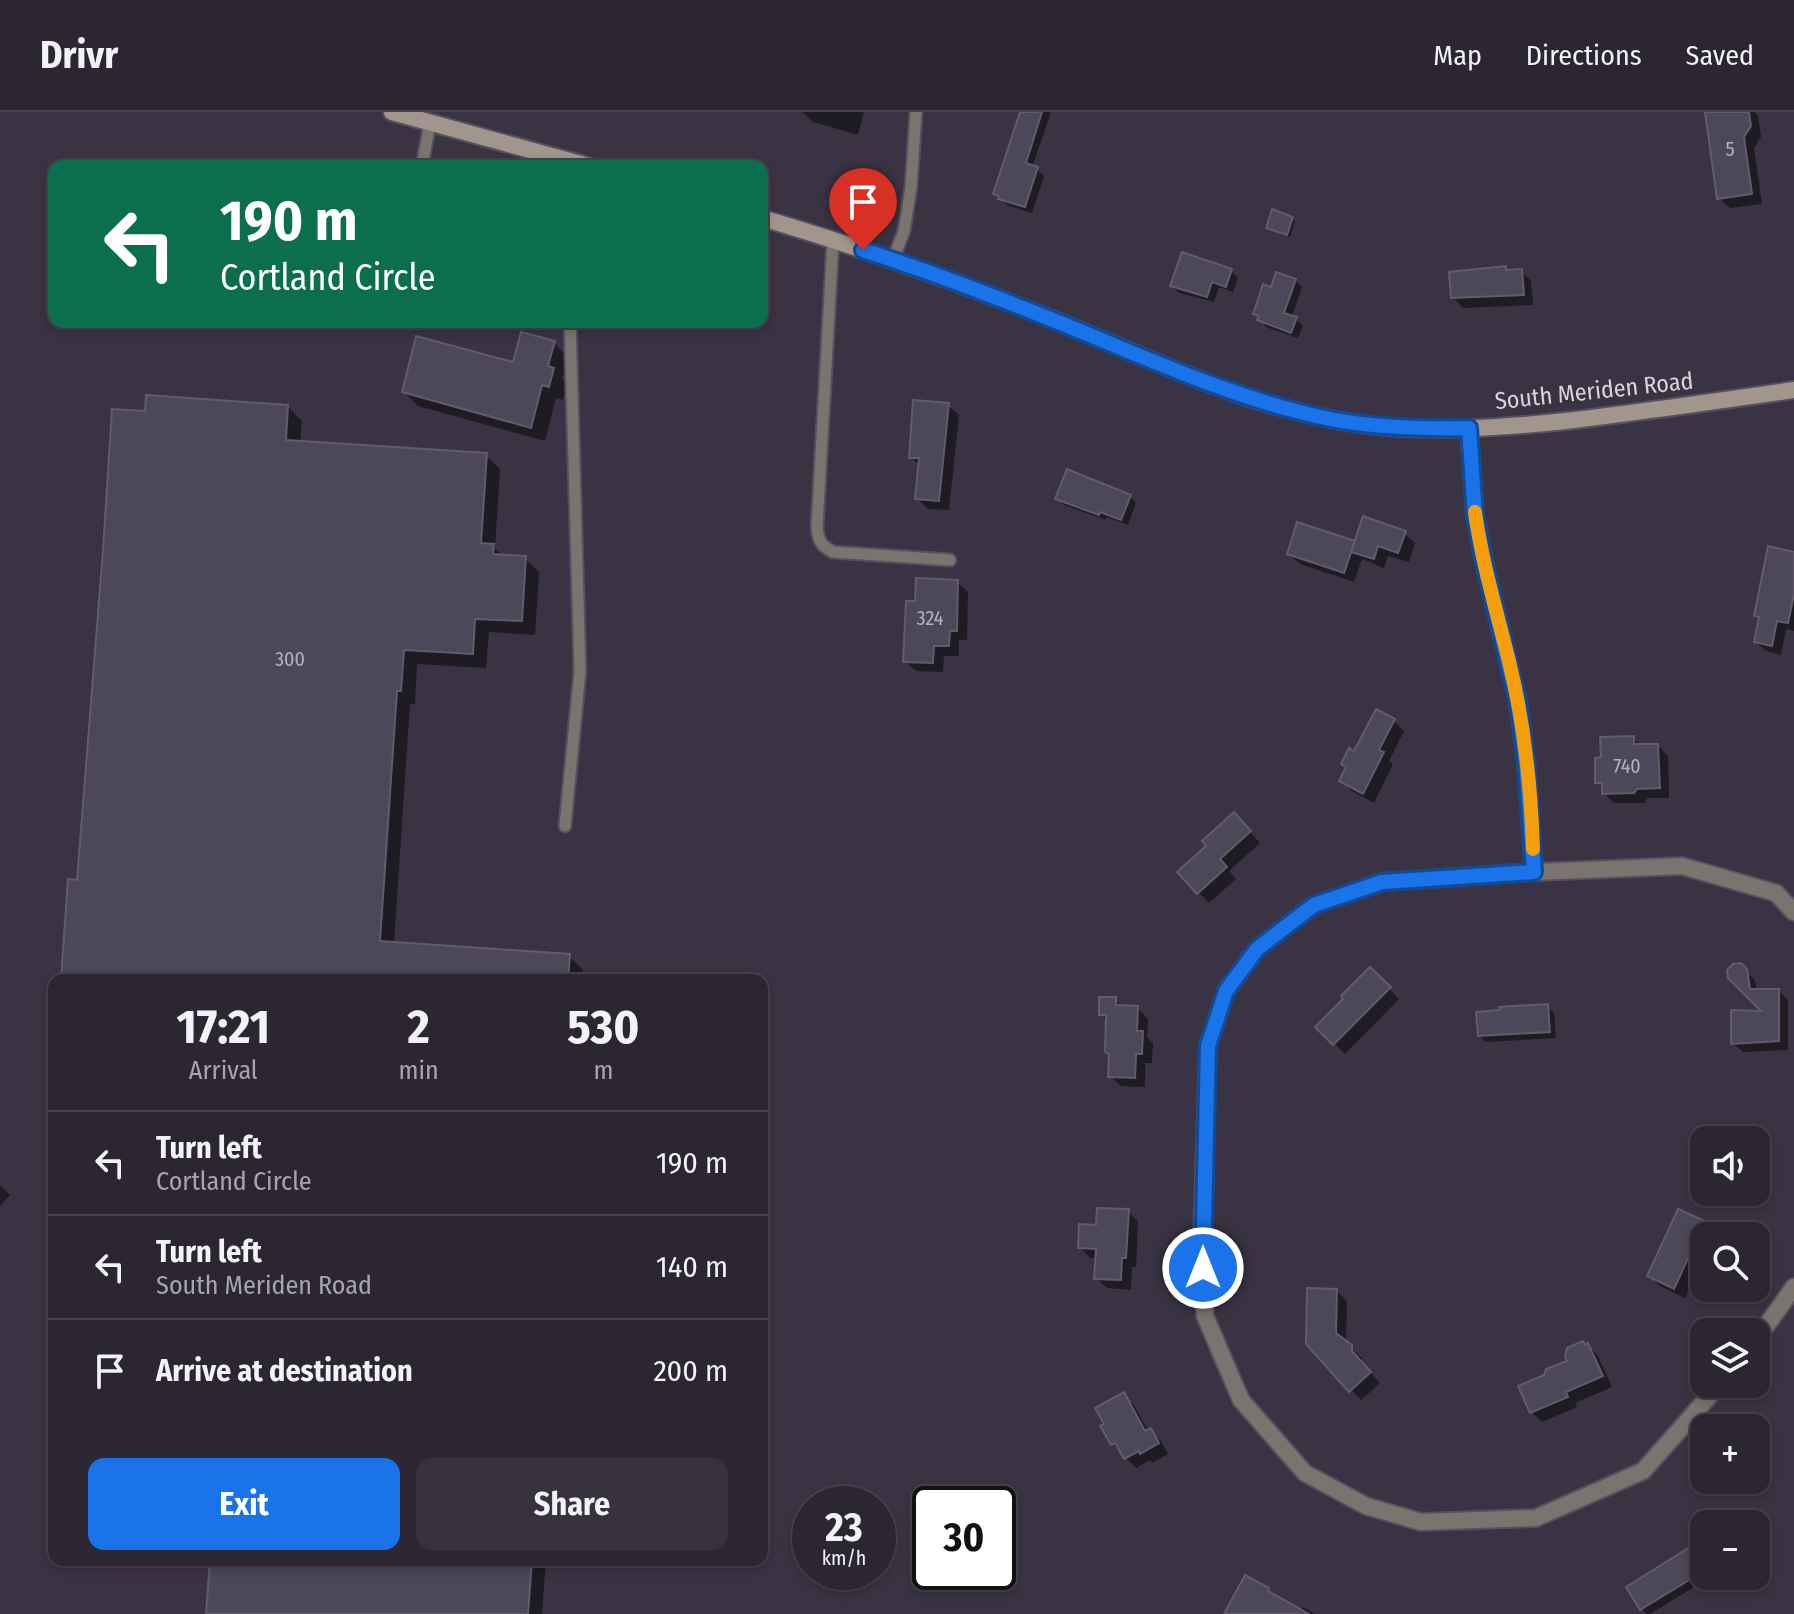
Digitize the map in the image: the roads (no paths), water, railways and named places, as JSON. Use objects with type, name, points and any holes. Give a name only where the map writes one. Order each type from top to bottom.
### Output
[{"type":"main road","points":[[392,112],[562,160]]},
{"type":"main road","name":"South Meriden Road","points":[[768,220],[953,281],[1204,383],[1332,420],[1417,429],[1469,428],[1610,416],[1794,390]]},
{"type":"street","points":[[1469,428],[1475,515],[1520,717],[1534,872]]},
{"type":"street","points":[[1708,1398],[1643,1471],[1536,1518],[1421,1522],[1366,1506],[1305,1473],[1241,1400],[1205,1316],[1202,1244],[1208,1046],[1226,991],[1257,949],[1314,905],[1382,882],[1682,866],[1776,893],[1794,912]]},
{"type":"street","points":[[1770,1320],[1794,1287]]},
{"type":"lane","points":[[893,260],[904,231],[911,187],[916,112]]},
{"type":"lane","points":[[423,160],[430,123]]},
{"type":"lane","points":[[833,240],[818,537],[823,548],[833,552],[950,560]]},
{"type":"lane","points":[[565,826],[580,671],[570,328]]}]
